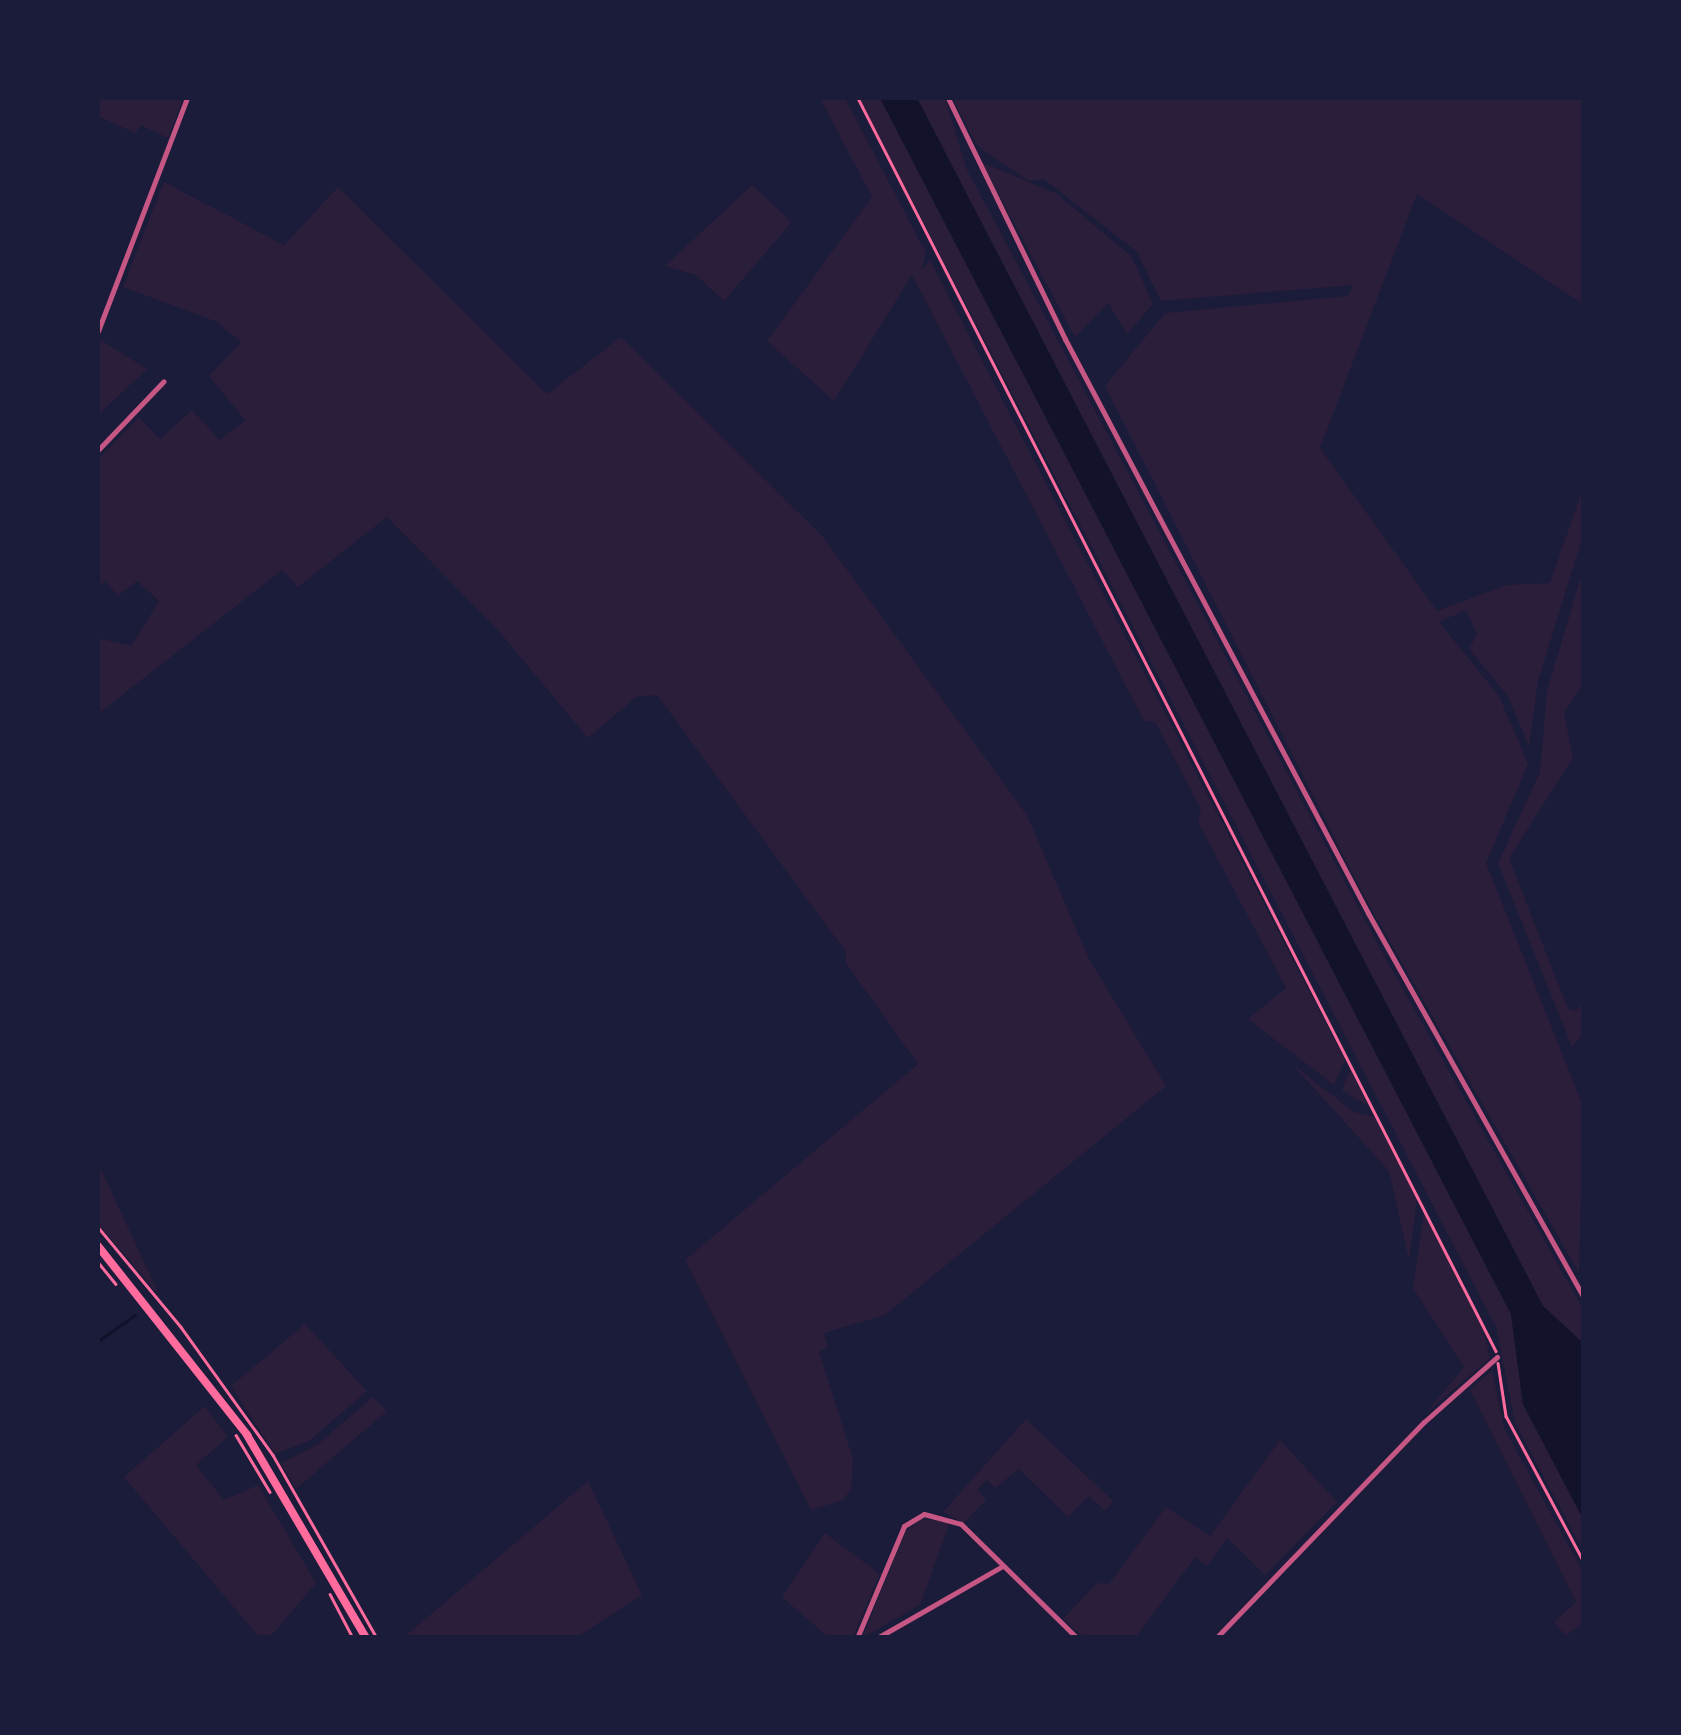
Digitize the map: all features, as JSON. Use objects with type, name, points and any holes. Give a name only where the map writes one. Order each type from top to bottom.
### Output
[{"type":"main road","points":[[98,1246],[215,1380],[366,1638]]},
{"type":"street","points":[[98,331],[188,98]]},
{"type":"street","points":[[948,98],[1065,339],[1368,913],[1584,1298]]},
{"type":"street","points":[[98,450],[164,380]]},
{"type":"street","points":[[1216,1638],[1424,1422],[1497,1357]]},
{"type":"street","points":[[857,1638],[904,1526],[924,1514],[961,1524],[1078,1638]]},
{"type":"street","points":[[877,1638],[1001,1567]]},
{"type":"path","points":[[858,98],[1466,1284],[1497,1357],[1506,1416],[1584,1562]]},
{"type":"path","points":[[98,1227],[273,1456],[377,1638]]},
{"type":"path","points":[[226,1422],[271,1494]]},
{"type":"path","points":[[325,1584],[352,1638]]},
{"type":"shaded area","points":[[98,98],[183,98],[168,138],[141,125],[135,133],[98,116]]},
{"type":"shaded area","points":[[820,98],[845,98],[926,253],[921,271],[930,260],[1345,1060],[1334,1085],[1248,1019],[1286,988],[1198,822],[1201,809],[1155,722],[1144,721],[912,275],[834,401],[767,341],[872,197]]},
{"type":"shaded area","points":[[859,98],[880,98],[1511,1314],[1523,1404],[1583,1519],[1583,1550],[1515,1423],[1496,1327]]},
{"type":"shaded area","points":[[880,98],[917,98],[1543,1306],[1583,1343],[1583,1519],[1523,1404],[1511,1314]]},
{"type":"shaded area","points":[[917,98],[945,98],[967,170],[1382,952],[1583,1309],[1583,1343],[1543,1306]]},
{"type":"shaded area","points":[[952,98],[1583,98],[1583,304],[1417,194],[1320,448],[1437,611],[1506,585],[1550,583],[1583,488],[1583,535],[1538,681],[1529,747],[1508,696],[1469,649],[1477,634],[1466,610],[1439,622],[1499,696],[1528,764],[1486,863],[1583,1106],[1579,1273],[1364,896],[1105,386],[1165,313],[1348,296],[1353,285],[1161,301],[1137,252],[1044,179],[1029,181],[978,147]]},
{"type":"shaded area","points":[[981,162],[1057,194],[1132,257],[1153,304],[1127,334],[1108,303],[1075,337]]},
{"type":"shaded area","points":[[164,182],[284,245],[338,187],[547,394],[621,337],[823,537],[1027,815],[1089,959],[1166,1086],[885,1315],[824,1333],[828,1347],[819,1352],[853,1459],[851,1489],[843,1500],[811,1510],[685,1260],[918,1064],[846,963],[846,952],[657,695],[636,697],[588,738],[497,629],[387,517],[298,587],[282,570],[98,714],[98,638],[131,646],[159,601],[137,581],[118,596],[105,581],[98,587],[98,459],[139,417],[160,439],[192,410],[220,440],[245,420],[209,376],[241,342],[215,321],[123,287]]},
{"type":"shaded area","points":[[752,185],[792,222],[724,301],[696,275],[665,266]]},
{"type":"shaded area","points":[[101,340],[147,369],[98,415],[98,347]]},
{"type":"shaded area","points":[[1583,570],[1583,684],[1564,713],[1573,758],[1509,858],[1568,1009],[1576,1011],[1583,1002],[1583,1034],[1572,1047],[1498,863],[1540,772],[1547,691]]},
{"type":"shaded area","points":[[1291,1063],[1354,1112],[1374,1117],[1417,1199],[1409,1260],[1389,1171]]},
{"type":"shaded area","points":[[1350,1070],[1369,1107],[1342,1090]]},
{"type":"shaded area","points":[[98,1165],[106,1180],[160,1296],[98,1224]]},
{"type":"shaded area","points":[[1424,1213],[1484,1332],[1490,1358],[1425,1414],[1464,1367],[1413,1288]]},
{"type":"shaded area","points":[[305,1324],[367,1391],[309,1441],[275,1454],[231,1386]]},
{"type":"shaded area","points":[[1492,1370],[1504,1428],[1583,1572],[1583,1623],[1566,1636],[1554,1622],[1576,1602],[1470,1390]]},
{"type":"shaded area","points":[[373,1397],[387,1411],[296,1489],[281,1463],[317,1445]]},
{"type":"shaded area","points":[[205,1406],[228,1437],[197,1464],[199,1469],[224,1500],[258,1485],[316,1583],[270,1637],[259,1637],[124,1477]]},
{"type":"shaded area","points":[[1026,1419],[1113,1501],[1105,1511],[1089,1496],[1068,1517],[1019,1469],[995,1488],[987,1480],[977,1489],[986,1500],[964,1523],[943,1512]]},
{"type":"shaded area","points":[[1280,1440],[1337,1502],[1265,1575],[1227,1538],[1207,1566],[1195,1557],[1136,1637],[1083,1637],[1063,1619],[1097,1583],[1109,1584],[1166,1507],[1210,1536]]},
{"type":"shaded area","points":[[588,1481],[642,1595],[577,1637],[404,1637]]},
{"type":"shaded area","points":[[922,1519],[950,1522],[920,1605],[862,1638],[906,1531]]},
{"type":"shaded area","points":[[825,1533],[880,1574],[853,1637],[828,1637],[782,1597]]},
{"type":"waterway","points":[[98,1341],[135,1315]]}]
